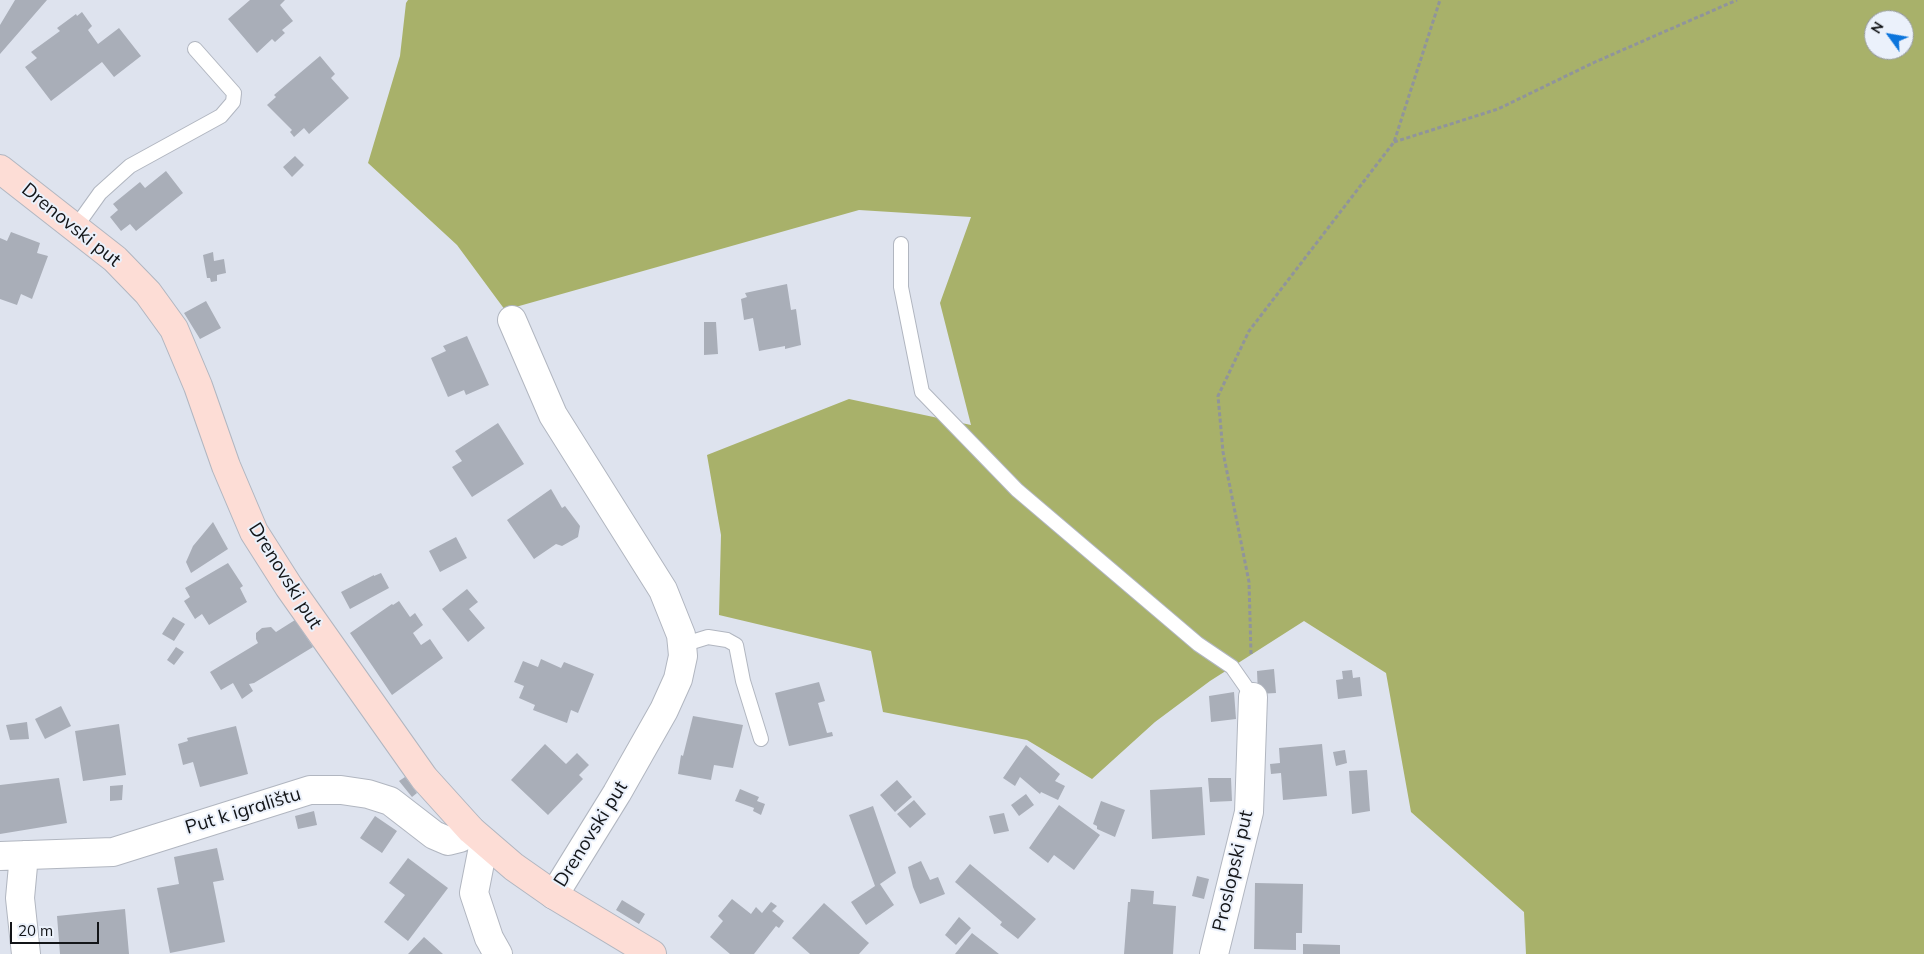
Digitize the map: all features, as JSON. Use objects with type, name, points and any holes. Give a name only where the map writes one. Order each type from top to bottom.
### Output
[{"type":"main road","name":"Drenovski put","points":[[0,169],[115,259],[148,292],[174,329],[198,386],[226,466],[254,532],[289,587],[424,778],[477,836],[514,867],[554,895],[652,954]]},
{"type":"street","name":"Drenovski put","points":[[512,320],[553,415],[663,590],[681,635],[683,656],[678,679],[664,710],[617,793],[554,895]]},
{"type":"street","name":"Proslopski put","points":[[1214,954],[1249,812],[1252,697]]},
{"type":"street","name":"Put k igralištu","points":[[12,855],[113,852],[310,790],[341,790],[368,794],[390,801],[434,835],[448,841],[477,836]]},
{"type":"street","points":[[477,836],[474,894],[489,938],[498,954]]},
{"type":"street","points":[[12,855],[20,898],[26,954]]},
{"type":"lane","points":[[75,228],[100,193],[130,166],[222,116],[233,102],[234,93],[195,49]]},
{"type":"lane","points":[[901,244],[901,287],[922,392],[1017,490],[1198,644],[1232,666],[1252,697]]},
{"type":"lane","points":[[682,645],[708,637],[727,640],[736,646],[743,681],[761,739]]},
{"type":"path","points":[[1252,697],[1249,582],[1223,452],[1218,396],[1249,331],[1394,142],[1440,0]]},
{"type":"path","points":[[1394,142],[1498,110],[1595,62],[1737,0]]},
{"type":"green space","points":[[408,0],[1924,0],[1924,954],[1526,954],[1524,912],[1411,812],[1386,673],[1304,621],[1210,681],[1155,722],[1092,779],[1027,740],[883,712],[871,651],[719,615],[721,535],[707,455],[849,399],[971,425],[940,303],[971,217],[859,210],[505,310],[457,245],[368,163],[400,56],[406,3]]},
{"type":"building","points":[[15,0],[47,0],[0,54],[0,25]]},
{"type":"building","points":[[250,0],[285,0],[280,5],[293,21],[282,30],[285,33],[275,42],[272,39],[257,53],[228,19]]},
{"type":"building","points":[[82,12],[92,26],[88,30],[98,44],[119,28],[141,56],[114,77],[102,62],[51,101],[25,67],[37,58],[31,52],[60,31],[57,28],[76,14],[77,16]]},
{"type":"building","points":[[320,56],[335,74],[331,78],[349,98],[309,134],[304,128],[294,137],[290,132],[292,130],[267,105],[276,97],[274,95]]},
{"type":"building","points":[[295,156],[304,165],[292,177],[283,167]]},
{"type":"building","points":[[166,171],[183,193],[136,231],[130,224],[121,231],[110,217],[118,210],[113,204],[140,182],[145,188]]},
{"type":"building","points":[[11,232],[40,243],[37,253],[48,256],[32,299],[21,294],[17,305],[0,299],[0,238],[7,241]]},
{"type":"building","points":[[213,252],[214,261],[224,259],[226,273],[217,275],[217,281],[211,282],[210,278],[207,278],[203,255]]},
{"type":"building","points":[[787,284],[791,310],[796,309],[801,345],[785,349],[785,346],[759,351],[753,318],[744,320],[741,299],[747,297],[745,293]]},
{"type":"building","points":[[206,301],[221,328],[200,339],[184,313]]},
{"type":"building","points":[[704,322],[716,322],[718,354],[704,355]]},
{"type":"building","points":[[467,336],[489,385],[466,395],[464,390],[448,397],[431,358],[446,351],[443,346]]},
{"type":"building","points":[[498,423],[524,464],[472,497],[452,467],[462,461],[455,451]]},
{"type":"building","points":[[551,489],[562,508],[565,506],[580,526],[578,537],[562,546],[556,544],[534,559],[507,520]]},
{"type":"building","points":[[213,522],[228,549],[191,573],[186,562],[193,546]]},
{"type":"building","points":[[456,537],[467,558],[440,572],[429,551]]},
{"type":"building","points":[[228,563],[243,586],[240,588],[247,602],[209,625],[202,614],[195,619],[184,601],[190,597],[185,588]]},
{"type":"building","points":[[381,573],[389,588],[350,609],[341,592]]},
{"type":"building","points":[[467,589],[478,602],[469,609],[485,628],[468,642],[442,609]]},
{"type":"building","points":[[399,601],[410,617],[415,613],[423,625],[413,633],[421,645],[430,639],[443,658],[392,695],[350,633]]},
{"type":"building","points":[[173,617],[185,624],[174,641],[162,634]]},
{"type":"building","points":[[295,620],[313,647],[254,683],[249,684],[253,691],[242,699],[233,683],[221,690],[210,672],[258,643],[256,633],[262,628],[271,627],[276,632]]},
{"type":"building","points":[[176,647],[184,652],[174,665],[167,660]]},
{"type":"building","points":[[541,659],[561,668],[564,662],[594,674],[578,713],[571,710],[567,723],[533,710],[535,705],[519,698],[524,686],[514,682],[523,661],[538,667]]},
{"type":"building","points":[[1274,669],[1276,693],[1258,694],[1257,671]]},
{"type":"building","points":[[1352,670],[1353,678],[1360,677],[1362,696],[1338,699],[1336,680],[1343,679],[1342,671]]},
{"type":"building","points":[[819,682],[825,701],[818,703],[827,733],[832,732],[833,736],[789,746],[775,693]]},
{"type":"building","points":[[1234,692],[1236,719],[1211,722],[1209,696]]},
{"type":"building","points":[[61,706],[71,726],[45,739],[35,719]]},
{"type":"building","points":[[693,716],[743,725],[733,768],[714,765],[711,780],[678,774],[681,755],[683,756]]},
{"type":"building","points":[[27,722],[29,739],[10,740],[6,725]]},
{"type":"building","points":[[119,724],[126,775],[83,781],[75,731]]},
{"type":"building","points":[[236,726],[248,774],[200,787],[193,762],[183,765],[178,744],[188,741],[187,738]]},
{"type":"building","points":[[545,744],[566,764],[577,753],[589,765],[579,775],[583,779],[548,815],[511,780]]},
{"type":"building","points":[[1322,744],[1327,796],[1283,800],[1281,773],[1271,774],[1270,764],[1280,763],[1279,748]]},
{"type":"building","points":[[1026,745],[1060,774],[1055,781],[1065,786],[1058,800],[1041,792],[1040,794],[1020,777],[1015,786],[1003,778]]},
{"type":"building","points":[[1345,750],[1347,763],[1336,766],[1333,752]]},
{"type":"building","points":[[1367,770],[1370,811],[1352,814],[1349,771]]},
{"type":"building","points":[[405,777],[417,793],[412,797],[399,781]]},
{"type":"building","points":[[59,778],[67,823],[0,834],[0,785]]},
{"type":"building","points":[[1208,778],[1231,778],[1232,801],[1210,802]]},
{"type":"building","points":[[897,780],[912,797],[895,812],[880,795]]},
{"type":"building","points":[[123,785],[122,800],[110,801],[110,786]]},
{"type":"building","points":[[1202,787],[1205,835],[1152,839],[1150,790]]},
{"type":"building","points":[[740,789],[759,797],[757,801],[765,804],[761,815],[753,811],[754,808],[735,801]]},
{"type":"building","points":[[1026,794],[1034,805],[1019,816],[1011,805]]},
{"type":"building","points":[[914,800],[926,814],[910,828],[897,814]]},
{"type":"building","points":[[1101,801],[1125,810],[1115,837],[1097,829],[1097,826],[1093,824]]},
{"type":"building","points":[[1059,805],[1100,835],[1074,870],[1054,855],[1048,863],[1029,848]]},
{"type":"building","points":[[873,806],[896,873],[880,884],[894,905],[866,925],[851,902],[875,886],[849,815]]},
{"type":"building","points":[[314,811],[317,825],[298,829],[295,816]]},
{"type":"building","points":[[1004,813],[1009,831],[994,834],[989,816]]},
{"type":"building","points":[[375,816],[397,831],[382,853],[360,838]]},
{"type":"building","points":[[217,848],[224,880],[213,882],[225,942],[170,953],[157,888],[179,884],[174,857]]},
{"type":"building","points":[[408,858],[448,888],[408,941],[384,922],[405,895],[389,883]]},
{"type":"building","points":[[921,861],[930,880],[938,877],[945,894],[920,904],[908,867]]},
{"type":"building","points":[[970,864],[1036,919],[1018,939],[1000,925],[1002,922],[955,882]]},
{"type":"building","points":[[1197,876],[1209,879],[1204,899],[1192,896]]},
{"type":"building","points":[[1255,883],[1303,884],[1302,933],[1296,933],[1296,950],[1254,949]]},
{"type":"building","points":[[1131,889],[1154,891],[1153,904],[1176,906],[1173,954],[1124,954],[1128,902],[1130,902]]},
{"type":"building","points":[[732,899],[751,914],[756,907],[762,913],[771,902],[777,906],[772,911],[784,921],[779,928],[776,926],[754,954],[730,954],[710,937],[723,921],[718,916]]},
{"type":"building","points":[[622,900],[645,914],[639,924],[616,910]]},
{"type":"building","points":[[824,903],[869,943],[859,954],[810,954],[792,938]]},
{"type":"building","points":[[125,909],[129,954],[60,954],[57,916]]},
{"type":"building","points":[[959,917],[971,928],[956,945],[945,935]]},
{"type":"building","points":[[972,933],[999,954],[955,954]]},
{"type":"building","points":[[424,937],[443,954],[408,954]]},
{"type":"building","points":[[1303,944],[1340,945],[1340,954],[1303,954]]}]
